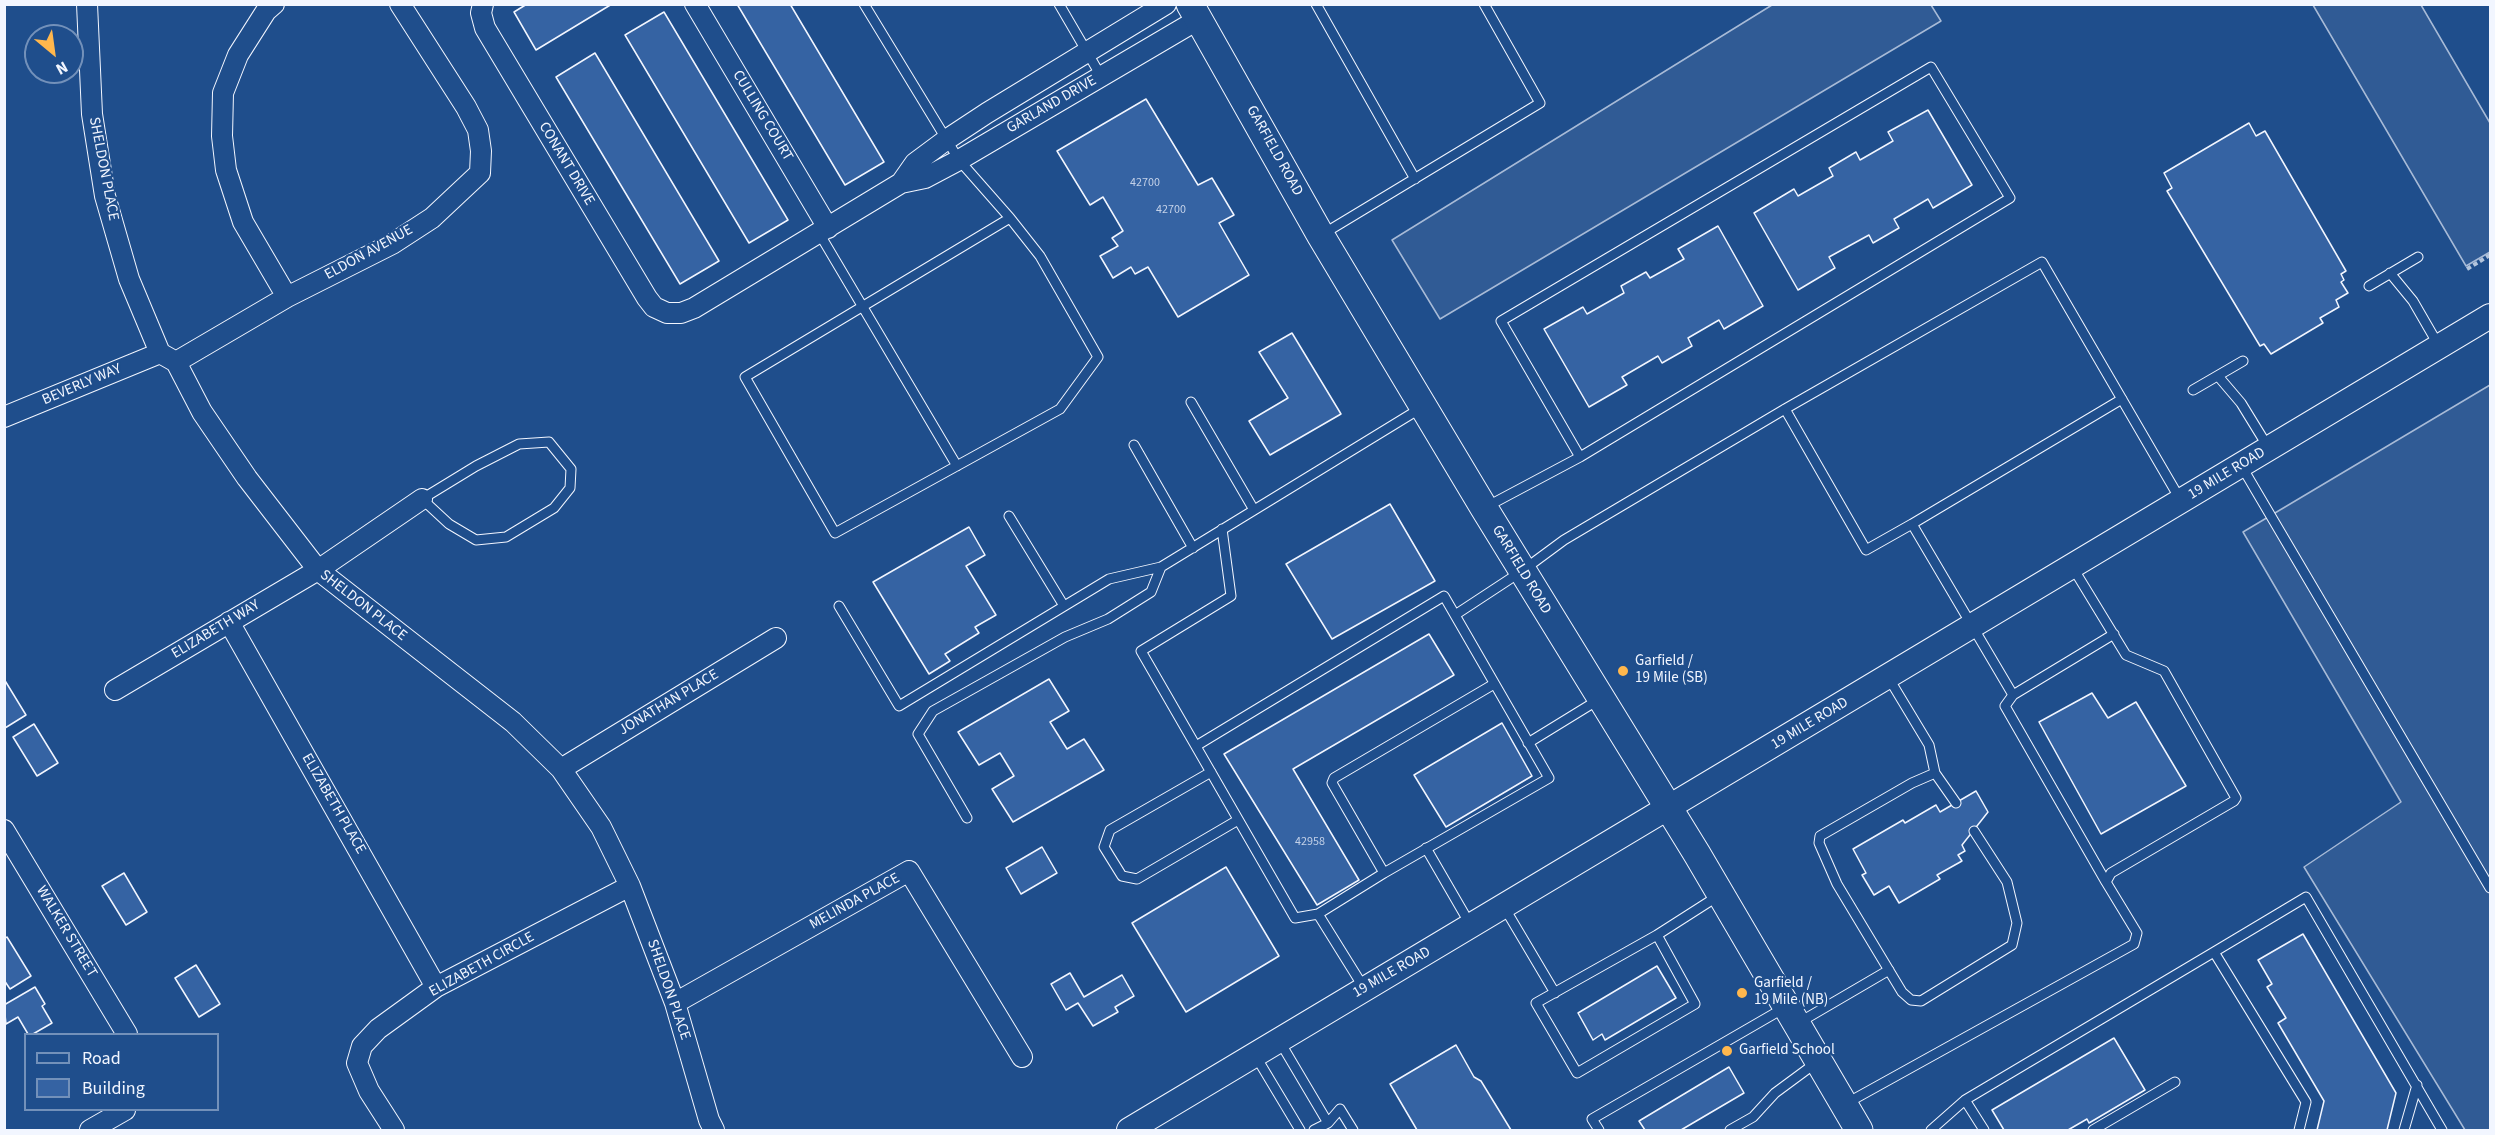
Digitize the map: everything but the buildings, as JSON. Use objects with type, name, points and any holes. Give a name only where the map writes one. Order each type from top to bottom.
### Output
[{"type":"main road","name":"GARFIELD ROAD","points":[[1195,12],[1321,236],[1522,571],[1721,894],[1859,1130]]},
{"type":"street","name":"SHELDON PLACE","points":[[87,4],[92,114],[105,196],[129,279],[168,357],[247,478],[318,570],[513,722],[561,769],[601,827],[630,886],[675,1003],[705,1127]]},
{"type":"street","points":[[274,4],[266,11],[238,55],[223,93],[222,136],[226,170],[243,222],[287,297]]},
{"type":"street","name":"ELDON AVENUE","points":[[168,357],[392,244],[432,218],[480,173],[481,151],[478,130],[466,107],[400,4]]},
{"type":"street","name":"CONANT DRIVE","points":[[483,4],[481,13],[485,28],[647,298],[666,314]]},
{"type":"street","name":"CULLING COURT","points":[[695,4],[823,231]]},
{"type":"street","name":"GARLAND DRIVE","points":[[901,183],[915,163],[946,140],[1166,4]]},
{"type":"street","name":"GARLAND DRIVE","points":[[666,314],[681,313],[694,308],[901,183],[925,178],[959,160],[1101,76],[1195,12]]},
{"type":"street","name":"19 MILE ROAD","points":[[1129,1131],[2490,316]]},
{"type":"street","name":"BEVERLY WAY","points":[[4,417],[168,357]]},
{"type":"street","name":"ELIZABETH WAY","points":[[115,690],[318,570],[422,499]]},
{"type":"street","name":"ELIZABETH PLACE","points":[[229,622],[436,987]]},
{"type":"street","name":"JONATHAN PLACE","points":[[561,769],[776,638]]},
{"type":"street","name":"WALKER STREET","points":[[4,830],[126,1033]]},
{"type":"street","name":"MELINDA PLACE","points":[[675,1003],[909,872],[1022,1058]]},
{"type":"street","name":"ELIZABETH CIRCLE","points":[[394,1131],[369,1091],[357,1063],[362,1046],[378,1029],[436,987],[630,886]]},
{"type":"street","points":[[90,1131],[123,1111]]},
{"type":"lane","points":[[864,4],[959,160],[1010,218],[1040,256],[1098,357],[1060,409],[835,533],[746,377],[1010,218]]},
{"type":"lane","points":[[1059,4],[1101,76]]},
{"type":"lane","points":[[1316,4],[1415,179]]},
{"type":"lane","points":[[1321,236],[1540,104],[1488,6]]},
{"type":"lane","points":[[1484,508],[1580,456],[2010,198],[1930,67],[1501,321],[1580,456]]},
{"type":"lane","points":[[823,231],[862,307],[957,466]]},
{"type":"lane","points":[[2368,286],[2418,257]]},
{"type":"lane","points":[[1455,615],[1564,540],[1785,409],[2042,262],[2181,501]]},
{"type":"lane","points":[[2390,273],[2413,301],[2440,347]]},
{"type":"lane","points":[[2193,390],[2243,361]]},
{"type":"lane","points":[[2218,375],[2241,404],[2269,449]]},
{"type":"lane","points":[[1785,409],[1866,550],[2122,399]]},
{"type":"lane","points":[[1191,402],[1254,510]]},
{"type":"lane","points":[[839,606],[900,706],[1109,579],[1161,567],[1423,407]]},
{"type":"lane","points":[[549,442],[571,469],[570,488],[554,508],[506,537],[476,540],[449,524],[422,499],[476,466],[519,444],[549,442]]},
{"type":"lane","points":[[1134,445],[1193,548]]},
{"type":"lane","points":[[2241,465],[2490,888]]},
{"type":"lane","points":[[1009,516],[1064,606]]},
{"type":"lane","points":[[1912,524],[2013,695]]},
{"type":"lane","points":[[1196,746],[1444,596],[1549,778],[1426,848],[1318,914],[1295,918],[1141,651],[1231,596],[1222,529]]},
{"type":"lane","points":[[2072,566],[2126,656],[2164,671],[2236,798],[2111,873],[2106,882]]},
{"type":"lane","points":[[967,818],[918,734],[933,711],[1065,637],[1108,619],[1151,592],[1161,567]]},
{"type":"lane","points":[[1844,1105],[2134,944],[2136,933],[2005,706],[2013,695],[2114,634]]},
{"type":"lane","points":[[1888,677],[1929,744],[1935,773],[1956,803]]},
{"type":"lane","points":[[1384,873],[1332,783],[1334,778],[1494,684]]},
{"type":"lane","points":[[1528,743],[1600,699]]},
{"type":"lane","points":[[1211,772],[1110,830],[1104,847],[1122,876],[1137,879],[1238,819]]},
{"type":"lane","points":[[1935,773],[1912,783],[1821,836],[1819,843],[1837,884],[1902,992],[1911,1000],[1921,1001],[2012,945],[2017,923],[2007,882],[1974,831]]},
{"type":"lane","points":[[1426,848],[1472,926]]},
{"type":"lane","points":[[1657,935],[1695,1004],[1577,1073],[1536,1003],[1657,935],[1721,894]]},
{"type":"lane","points":[[1932,1131],[1965,1100],[2306,897],[2442,1131]]},
{"type":"lane","points":[[1504,907],[1554,993]]},
{"type":"lane","points":[[1318,914],[1365,989]]},
{"type":"lane","points":[[2214,952],[2306,1102],[2299,1131]]},
{"type":"lane","points":[[1599,1131],[1592,1119],[1792,1015],[1889,970]]},
{"type":"lane","points":[[1279,1040],[1328,1123]]},
{"type":"lane","points":[[1255,1055],[1300,1131]]},
{"type":"lane","points":[[1730,1131],[1753,1117],[1774,1093],[1818,1062]]},
{"type":"lane","points":[[2093,1131],[2175,1082]]},
{"type":"lane","points":[[2404,1131],[2417,1085]]},
{"type":"lane","points":[[1965,1100],[1984,1131]]},
{"type":"lane","points":[[1314,1131],[1328,1123],[1340,1110],[1353,1131]]},
{"type":"path","points":[[2468,269],[2490,255]]},
{"type":"shaded area","points":[[1772,5],[1931,5],[1941,21],[1440,319],[1392,240]]},
{"type":"shaded area","points":[[2313,5],[2421,5],[2490,123],[2490,252],[2466,266]]},
{"type":"shaded area","points":[[2490,385],[2490,1130],[2465,1130],[2304,867],[2401,802],[2243,532]]},
{"type":"place","name":"Garfield / 19 Mile (SB)","points":[[1623,671]]},
{"type":"place","name":"Garfield / 19 Mile (NB)","points":[[1742,993]]},
{"type":"place","name":"Garfield School","points":[[1727,1051]]}]
